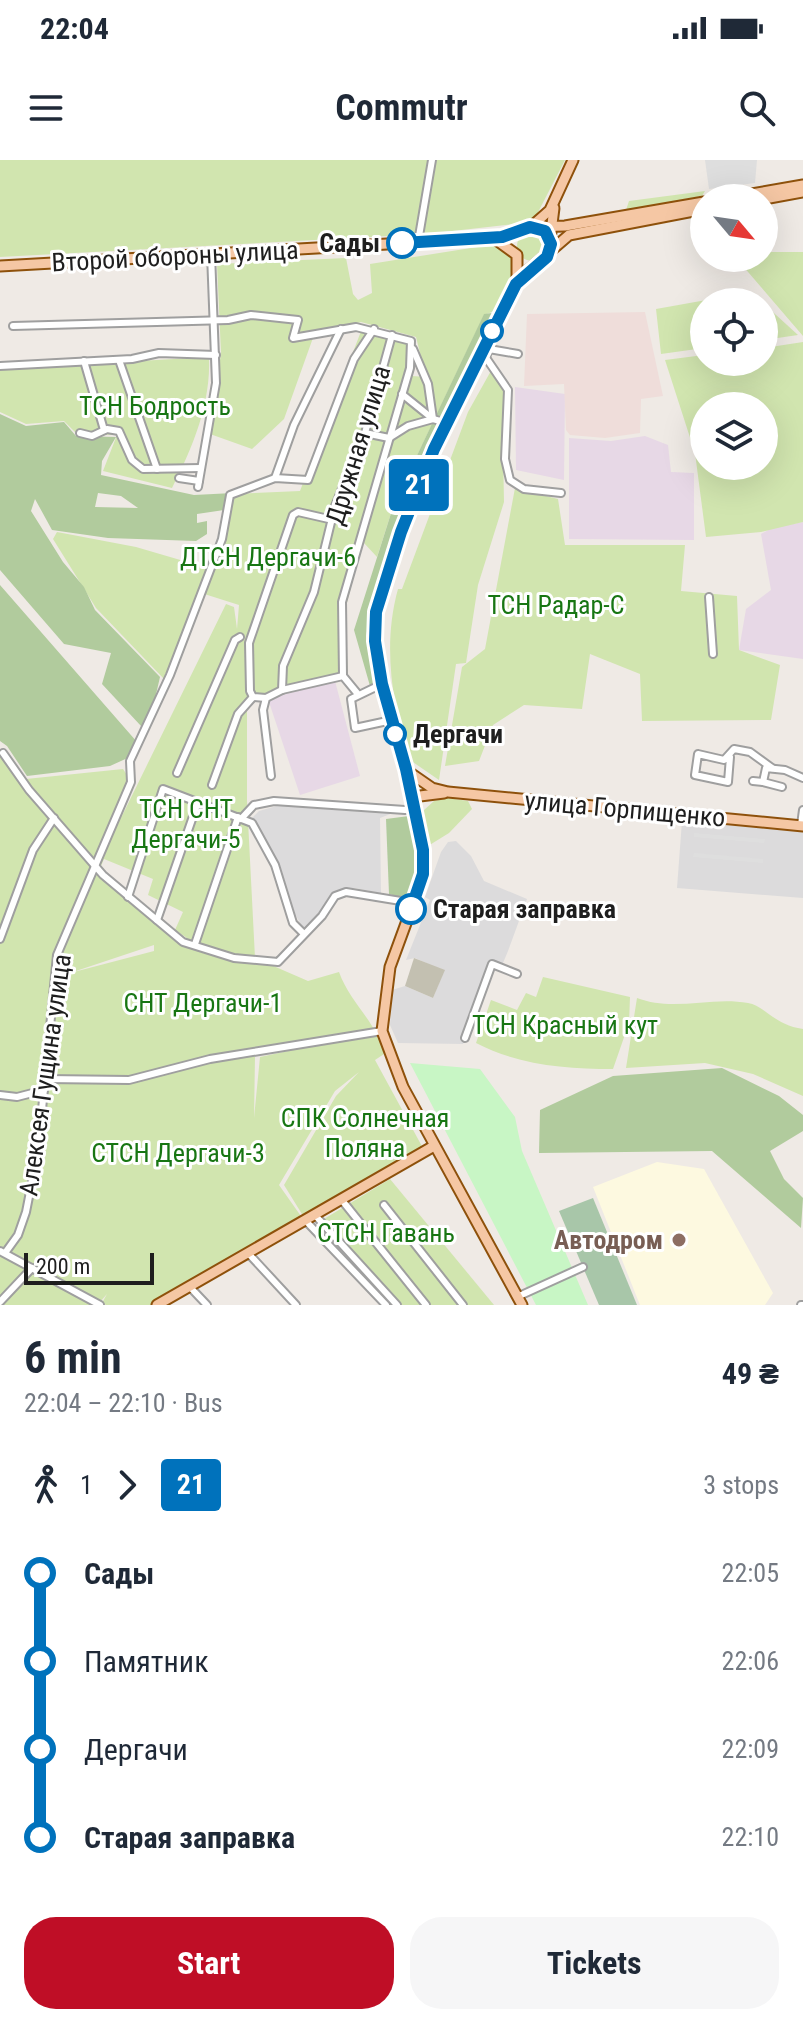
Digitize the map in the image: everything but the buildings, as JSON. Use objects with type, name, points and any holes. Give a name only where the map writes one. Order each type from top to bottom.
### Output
[{"type":"main road","points":[[550,246],[554,206],[573,160]]},
{"type":"main road","points":[[778,189],[803,185]]},
{"type":"main road","points":[[778,196],[803,192]]},
{"type":"main road","name":"Второй обороны улица","points":[[0,266],[493,238],[530,228],[565,226],[690,204]]},
{"type":"main road","points":[[554,206],[557,222],[565,226]]},
{"type":"main road","points":[[516,284],[515,242],[544,219],[554,206]]},
{"type":"main road","points":[[520,1301],[434,1146],[389,1057],[382,1031],[390,967],[424,862],[414,794],[382,684],[374,627],[379,597],[416,490],[516,284],[550,246],[566,236],[690,212]]},
{"type":"main road","points":[[530,228],[550,246]]},
{"type":"main road","points":[[493,238],[527,262],[537,263]]},
{"type":"main road","name":"улица Горпищенко","points":[[406,769],[429,789]]},
{"type":"main road","points":[[417,822],[429,789]]},
{"type":"main road","name":"улица Горпищенко","points":[[414,794],[429,789],[802,826]]},
{"type":"main road","points":[[157,1305],[434,1146]]},
{"type":"street","points":[[418,242],[432,160]]},
{"type":"street","points":[[179,478],[198,484],[215,391],[211,254]]},
{"type":"street","points":[[13,326],[251,315],[298,320],[293,338],[356,327],[374,329],[411,341],[428,384],[433,419]]},
{"type":"street","points":[[341,329],[294,425],[275,478],[308,480],[361,344],[374,329]]},
{"type":"street","name":"Дружная улица","points":[[282,690],[283,666],[314,592],[339,495],[365,433],[392,335]]},
{"type":"street","points":[[357,693],[343,676],[342,602],[402,394],[412,346]]},
{"type":"street","points":[[518,354],[489,349],[484,354],[504,381],[510,400],[505,459],[510,480],[532,491],[561,493]]},
{"type":"street","points":[[0,366],[119,360],[159,353],[216,355]]},
{"type":"street","points":[[119,360],[157,469]]},
{"type":"street","points":[[84,361],[104,430]]},
{"type":"street","points":[[402,394],[433,419],[447,423]]},
{"type":"street","points":[[365,433],[389,438],[408,426],[433,419]]},
{"type":"street","points":[[80,433],[92,436],[104,430],[121,433],[138,467],[201,468]]},
{"type":"street","name":"Алексея Гущина улица","points":[[2,1252],[18,1235],[26,1212],[38,1151],[57,955],[131,782],[130,761],[170,675],[226,527],[230,495],[275,478]]},
{"type":"street","points":[[253,697],[250,691],[249,643],[293,515],[298,512],[333,520]]},
{"type":"street","points":[[709,597],[713,654]]},
{"type":"street","points":[[177,773],[208,695],[235,640],[240,637]]},
{"type":"street","points":[[253,697],[266,698],[282,690],[343,676]]},
{"type":"street","points":[[382,684],[357,693],[350,702],[355,728],[392,720]]},
{"type":"street","points":[[212,785],[238,714],[253,697]]},
{"type":"street","points":[[266,698],[263,710],[271,776]]},
{"type":"street","points":[[730,757],[724,760],[698,754],[695,775],[728,782],[730,757],[734,749],[750,752],[772,768]]},
{"type":"street","points":[[3,753],[97,867],[183,942],[234,958],[278,962],[335,896],[346,892],[413,903]]},
{"type":"street","points":[[763,782],[766,768],[803,778]]},
{"type":"street","points":[[753,781],[782,787]]},
{"type":"street","points":[[128,897],[163,789],[252,823],[275,865],[293,923],[304,934]]},
{"type":"street","points":[[195,944],[239,818],[254,805],[274,801],[405,810]]},
{"type":"street","points":[[157,920],[198,802]]},
{"type":"street","points":[[802,826],[803,810]]},
{"type":"street","points":[[0,939],[33,850],[54,818]]},
{"type":"street","points":[[465,1038],[492,964],[517,974]]},
{"type":"street","points":[[46,1079],[129,1080],[210,1059],[382,1031]]},
{"type":"street","points":[[0,1095],[17,1097],[44,1090]]},
{"type":"street","points":[[341,1199],[426,1305]]},
{"type":"street","points":[[384,1205],[463,1305]]},
{"type":"street","points":[[310,1217],[386,1305]]},
{"type":"street","points":[[310,1217],[397,1305]]},
{"type":"street","points":[[2,1252],[100,1305]]},
{"type":"street","points":[[248,1253],[296,1305]]},
{"type":"street","points":[[520,1301],[583,1267]]},
{"type":"street","points":[[0,1302],[32,1268]]},
{"type":"street","points":[[190,1287],[207,1305]]},
{"type":"shaded area","points":[[705,160],[757,160],[755,183],[708,184]]},
{"type":"shaded area","points":[[645,312],[663,396],[641,399],[640,433],[605,438],[570,435],[566,430],[564,384],[524,386],[527,314]]},
{"type":"shaded area","points":[[515,387],[565,394],[564,480],[516,470]]},
{"type":"shaded area","points":[[645,436],[668,445],[671,472],[690,473],[690,480],[694,480],[694,540],[569,539],[569,438],[611,441]]},
{"type":"shaded area","points":[[803,522],[803,659],[739,650],[746,609],[771,590],[761,534],[772,528]]},
{"type":"shaded area","points":[[335,681],[360,776],[300,795],[268,699]]},
{"type":"shaded area","points":[[280,805],[393,813],[380,818],[381,893],[354,888],[336,891],[304,930],[295,914],[281,869],[252,818],[259,811]]},
{"type":"shaded area","points":[[682,821],[803,832],[803,898],[677,888]]},
{"type":"shaded area","points":[[694,833],[765,839],[764,843],[694,837]]},
{"type":"shaded area","points":[[456,841],[471,856],[484,881],[527,899],[503,963],[493,967],[463,1044],[398,1043],[390,1025],[392,990],[405,986],[433,998],[444,971],[415,958],[406,960],[430,900],[425,897],[441,852],[448,842]]},
{"type":"shaded area","points":[[694,853],[763,859],[763,863],[693,857]]},
{"type":"shaded area","points":[[414,958],[445,970],[433,998],[405,986]]},
{"type":"shaded area","name":"Автодром","points":[[657,1162],[704,1169],[773,1293],[765,1305],[640,1305],[593,1187]]},
{"type":"green space","points":[[0,160],[565,160],[533,222],[426,234],[0,257]]},
{"type":"green space","points":[[690,193],[690,198],[626,210],[629,201]]},
{"type":"green space","points":[[532,231],[543,235],[547,246],[543,257],[532,261],[521,257],[517,246],[521,235]]},
{"type":"green space","points":[[496,244],[511,254],[514,281],[500,309],[484,315],[394,504],[377,557],[364,543],[369,519],[345,610],[348,678],[282,694],[282,690],[265,697],[252,695],[247,662],[247,801],[255,958],[308,981],[339,972],[376,1032],[384,1054],[375,1060],[424,1150],[305,1219],[284,1185],[336,1096],[359,1072],[335,1091],[279,1185],[303,1219],[155,1305],[106,1305],[102,1303],[107,1294],[100,1302],[0,1249],[0,750],[5,749],[26,779],[123,769],[133,784],[121,818],[226,604],[234,607],[237,629],[239,605],[198,592],[165,680],[96,608],[53,539],[57,532],[136,547],[211,569],[231,494],[300,491],[363,326],[416,340],[393,438],[412,376],[426,377],[416,337],[361,322],[314,335],[284,419],[252,449],[210,434],[221,353],[217,264],[346,258],[353,294],[358,300],[372,293],[370,264]],"holes":[[[104,859],[153,879],[148,895],[183,912],[175,930],[187,938],[176,936],[98,873]],[[154,945],[154,951],[70,973]],[[312,1041],[307,1047],[260,1057],[254,1118],[255,1056],[216,1062],[139,1077],[100,1083],[149,1075],[209,1058]]]},
{"type":"green space","points":[[778,252],[803,252],[803,336],[778,307],[778,288],[762,288],[748,272],[778,272]]},
{"type":"green space","points":[[690,303],[690,350],[661,354],[656,309]]},
{"type":"green space","points":[[492,313],[419,469],[382,566],[366,636],[377,683],[370,686],[354,630],[394,504],[484,314]]},
{"type":"green space","points":[[778,317],[798,335],[778,338]]},
{"type":"green space","points":[[803,342],[803,522],[761,532],[706,537],[699,480],[778,480],[778,392],[690,392],[690,438],[665,360],[690,357],[690,376],[778,376],[778,346]]},
{"type":"green space","name":"ТСН Бодрость","points":[[209,357],[204,408],[187,457],[172,488],[103,471],[117,435],[77,434],[64,421],[26,424],[0,412],[0,369]]},
{"type":"green space","points":[[492,369],[507,399],[503,452],[504,502],[478,585],[466,663],[456,664],[439,780],[407,758],[391,674],[393,611],[398,589],[402,589],[468,412]]},
{"type":"green space","points":[[0,414],[26,426],[64,422],[76,436],[116,437],[102,461],[101,475],[194,495],[233,493],[224,510],[197,514],[197,523],[207,521],[207,534],[196,541],[108,538],[52,530],[35,499],[31,511],[63,562],[84,587],[95,610],[160,677],[151,716],[141,726],[102,684],[111,653],[64,644],[0,570]],"holes":[[[98,493],[121,496],[138,508],[95,507]]]},
{"type":"green space","name":"ТСН Радар-С","points":[[515,488],[558,499],[565,545],[685,545],[681,591],[737,596],[739,650],[780,665],[771,720],[642,721],[640,674],[590,654],[582,709],[524,705],[493,725],[479,761],[445,766],[462,667],[485,649]]},
{"type":"green space","points":[[0,585],[137,742],[132,756],[110,766],[27,776],[7,746],[0,741]]},
{"type":"green space","points":[[448,798],[468,801],[472,809],[449,833],[428,846],[423,811],[434,801]]},
{"type":"green space","points":[[409,816],[418,861],[412,892],[404,898],[389,894],[386,819]]},
{"type":"green space","name":"ТСН Красный кут","points":[[543,977],[630,997],[629,1023],[613,1069],[525,1061],[476,1043],[491,1000],[517,1010],[526,993],[536,997]]},
{"type":"green space","points":[[637,998],[664,1004],[748,1003],[785,1024],[803,1029],[803,1096],[753,1074],[705,1063],[626,1068]]},
{"type":"green space","points":[[410,1063],[480,1069],[515,1117],[522,1151],[588,1305],[536,1305]]},
{"type":"green space","points":[[722,1068],[779,1096],[803,1115],[803,1131],[770,1151],[784,1179],[803,1198],[801,1228],[712,1151],[539,1153],[540,1110],[613,1076]]},
{"type":"green space","name":"СТСН Гавань","points":[[390,1179],[494,1305],[402,1305],[324,1219]]},
{"type":"green space","points":[[593,1198],[637,1305],[599,1305],[559,1211]]},
{"type":"green space","points":[[0,1252],[95,1305],[0,1305]]},
{"type":"bus line","name":"21","points":[[402,243],[502,237],[525,228],[539,227],[545,231],[551,244],[547,257],[521,276],[497,319],[416,490],[379,597],[374,627],[376,655],[406,769],[423,850],[423,874],[411,909]]},
{"type":"place","name":"Сады","points":[[402,243]]},
{"type":"place","name":"Дергачи","points":[[395,734]]},
{"type":"place","name":"Старая заправка","points":[[411,909]]},
{"type":"place","name":"Автодром","points":[[679,1240]]},
{"type":"park label","name":"ДТСН Дергачи-6","points":[[268,557]]},
{"type":"park label","name":"ТСН СНТ Дергачи-5","points":[[186,824]]},
{"type":"park label","name":"СНТ Дергачи-1","points":[[203,1003]]},
{"type":"park label","name":"СПК Солнечная Поляна","points":[[365,1133]]},
{"type":"park label","name":"СТСН Дергачи-3","points":[[178,1153]]}]
